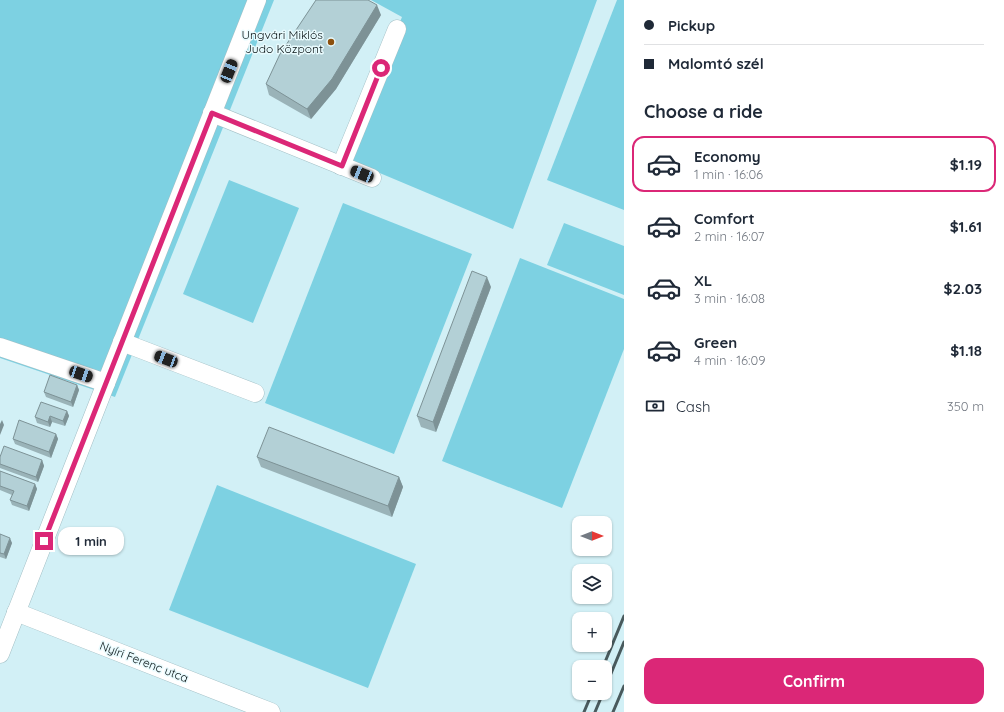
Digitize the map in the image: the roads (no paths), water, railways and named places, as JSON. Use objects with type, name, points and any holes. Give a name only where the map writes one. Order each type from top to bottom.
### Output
[{"type":"street","points":[[0,654],[257,0]]},
{"type":"street","points":[[342,166],[397,29]]},
{"type":"street","points":[[212,113],[372,178]]},
{"type":"street","points":[[122,342],[255,393]]},
{"type":"street","points":[[0,347],[106,383]]},
{"type":"street","name":"Nyíri Ferenc utca","points":[[16,612],[271,712]]},
{"type":"railway","points":[[606,660],[624,616]]},
{"type":"railway","points":[[612,671],[624,642]]},
{"type":"railway","points":[[613,712],[624,686]]},
{"type":"railway","points":[[584,712],[589,700]]},
{"type":"railway","points":[[595,712],[600,700]]},
{"type":"place","name":"Ungvári Miklós Judo Központ","points":[[331,42]]}]
